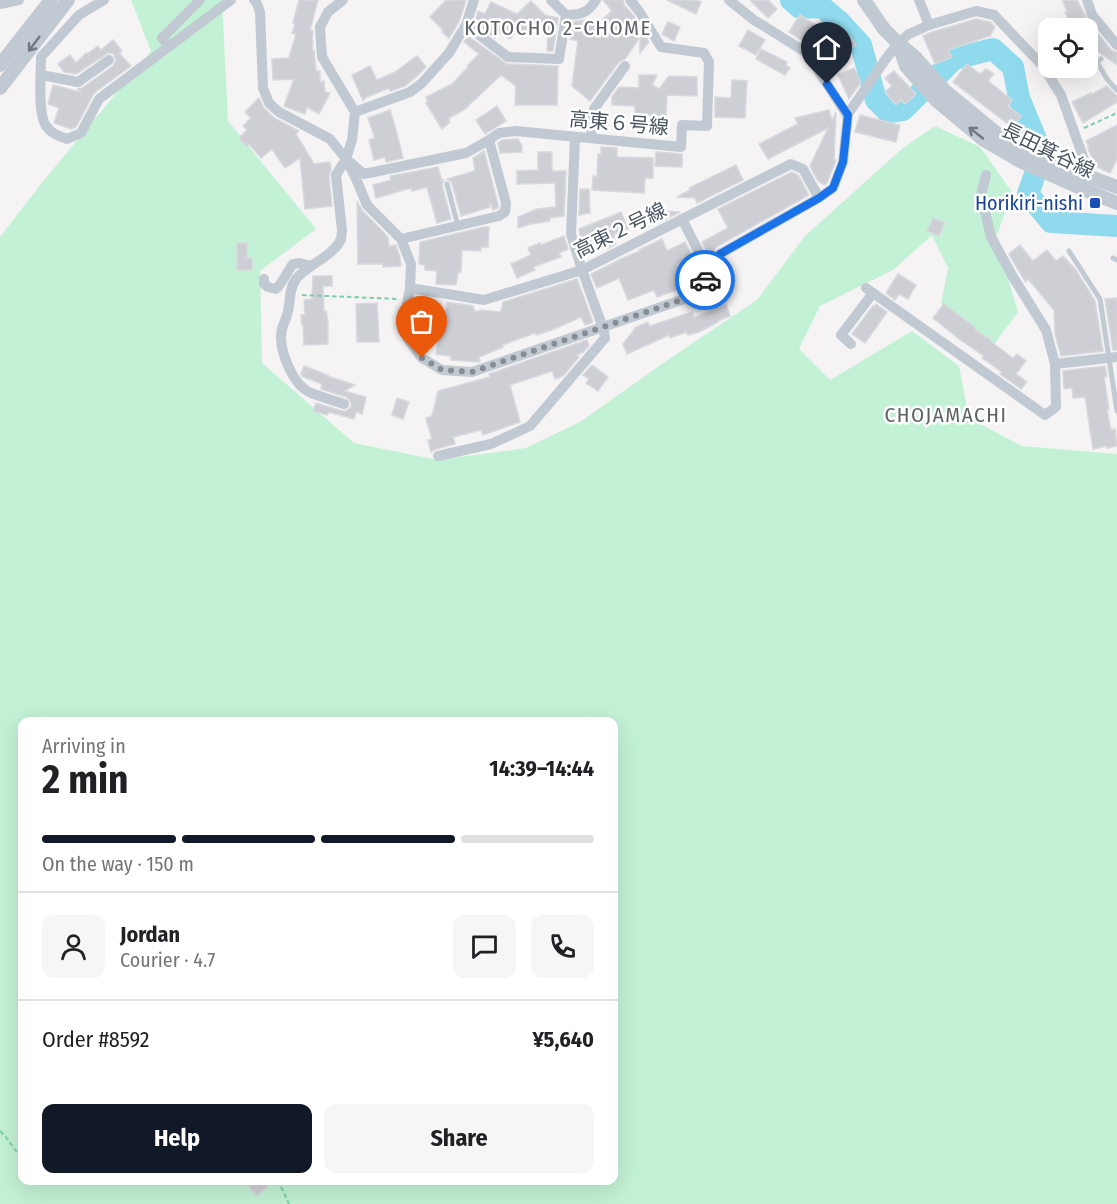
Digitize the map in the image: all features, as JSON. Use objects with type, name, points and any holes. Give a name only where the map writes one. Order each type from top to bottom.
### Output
[{"type":"street","points":[[0,4],[19,0]]},
{"type":"street","points":[[0,65],[49,0]]},
{"type":"street","points":[[0,88],[68,0]]},
{"type":"street","points":[[104,0],[79,15],[41,57],[41,113],[45,126],[56,135],[67,139],[81,133],[99,99],[231,0]]},
{"type":"street","points":[[169,47],[162,38],[200,0]]},
{"type":"street","points":[[254,0],[260,12],[263,88],[269,103],[279,112],[330,139],[346,159],[367,205],[401,239],[411,264],[410,288],[406,304],[408,339],[422,358],[442,370],[472,372],[693,296],[710,274],[720,254],[833,188],[843,162],[848,114],[898,43],[909,34],[929,25],[976,11],[994,15],[1042,65],[1061,95],[1087,168],[1081,179]]},
{"type":"street","points":[[344,0],[328,12],[320,27],[322,57],[355,112],[352,140],[346,159],[336,175],[341,239],[334,248],[302,273],[291,288],[287,316],[282,324],[281,340],[293,378],[307,391],[344,404]]},
{"type":"street","points":[[355,112],[410,92],[422,83],[449,53],[466,25],[474,0]]},
{"type":"street","points":[[551,0],[566,15],[580,15],[596,0]]},
{"type":"street","name":"高東６号線","points":[[346,159],[364,174],[466,153],[499,133],[516,131],[681,147],[682,125],[707,126],[709,62],[704,52],[661,47],[630,0]]},
{"type":"street","points":[[729,0],[754,20],[807,53],[848,114]]},
{"type":"street","name":"長田箕谷線","points":[[864,0],[884,29],[898,43],[906,66],[923,76],[984,140],[1081,179],[1117,187]]},
{"type":"street","points":[[919,0],[929,25]]},
{"type":"street","points":[[1087,0],[1092,15],[1117,45]]},
{"type":"street","points":[[466,25],[508,57],[559,59],[566,15]]},
{"type":"street","points":[[41,75],[78,82],[109,60]]},
{"type":"street","points":[[591,138],[594,109],[625,66]]},
{"type":"street","points":[[438,456],[491,444],[530,426],[605,338],[570,234],[575,137]]},
{"type":"street","points":[[401,239],[499,216],[505,212],[506,203],[489,140]]},
{"type":"street","name":"高東２号線","points":[[410,288],[484,300],[582,270],[791,164],[803,169],[819,198]]},
{"type":"street","points":[[851,344],[841,336],[870,291],[1045,415],[1056,407],[1055,364],[1046,330],[991,237],[981,195],[986,175]]},
{"type":"street","name":"長田箕谷線","points":[[1081,179],[1117,203]]},
{"type":"street","points":[[682,219],[710,274]]},
{"type":"street","points":[[264,279],[264,284],[268,288],[276,289],[293,264],[312,266]]},
{"type":"street","points":[[1055,364],[1112,357]]},
{"type":"lane","points":[[1101,59],[1097,62],[1117,90]]},
{"type":"lane","points":[[447,184],[458,226]]},
{"type":"lane","points":[[1070,251],[1100,299],[1112,357],[1117,411]]},
{"type":"path","points":[[1074,133],[1117,113]]},
{"type":"path","points":[[302,295],[400,299]]},
{"type":"path","points":[[0,1131],[18,1154]]},
{"type":"path","points":[[280,1185],[289,1204]]},
{"type":"green space","points":[[131,0],[222,0],[228,121],[316,229],[260,271],[262,363],[354,443],[438,460],[526,448],[580,422],[757,300],[805,236],[903,148],[935,126],[980,147],[1012,192],[996,238],[1018,312],[992,347],[941,304],[948,268],[932,235],[893,270],[820,306],[799,349],[830,380],[912,331],[959,366],[969,418],[1022,446],[1117,454],[1117,1204],[0,1204],[0,237],[151,51]]},
{"type":"building","points":[[299,0],[318,0],[310,30],[313,31],[312,50],[314,50],[316,71],[320,71],[320,82],[324,81],[325,92],[330,93],[319,114],[307,107],[305,114],[284,106],[294,79],[273,80],[272,59],[289,58],[296,34],[292,33]]},
{"type":"building","points":[[446,0],[466,0],[459,22],[449,38],[430,17]]},
{"type":"building","points":[[603,0],[623,0],[649,42],[640,53],[640,37],[590,101],[572,86],[578,41],[570,39],[572,22],[585,20],[599,22],[612,11]]},
{"type":"building","points":[[667,0],[696,0],[701,2],[696,14]]},
{"type":"building","points":[[750,0],[768,0],[777,9],[768,18]]},
{"type":"building","points":[[1062,0],[1077,0],[1087,18],[1068,18],[1065,12],[1067,11]]},
{"type":"building","points":[[531,1],[545,15],[558,18],[553,51],[547,51],[548,32],[528,27],[522,37],[514,33],[510,39],[498,32],[495,38],[475,22],[478,11],[485,14],[491,2],[517,14]]},
{"type":"building","points":[[800,15],[817,26],[806,43],[789,32]]},
{"type":"building","points":[[976,19],[990,22],[995,27],[990,36],[948,50],[952,57],[935,64],[923,36]]},
{"type":"building","points":[[668,22],[680,27],[674,41],[662,34]]},
{"type":"building","points":[[841,27],[848,39],[850,37],[856,45],[831,59],[824,49],[833,42],[829,34]]},
{"type":"building","points":[[748,30],[765,40],[756,55],[739,46]]},
{"type":"building","points":[[1098,34],[1111,50],[1117,52],[1117,65],[1098,51]]},
{"type":"building","points":[[468,36],[507,64],[558,66],[557,105],[515,105],[516,86],[501,75],[464,110],[449,118],[450,122],[442,129],[426,103],[428,102],[426,97],[452,84],[479,54],[464,42]]},
{"type":"building","points":[[113,40],[122,51],[119,53],[131,66],[94,93],[76,127],[71,129],[54,123],[59,108],[48,104],[53,85],[80,92],[78,89],[113,66],[116,60],[113,53],[108,53],[76,74],[64,72],[58,64],[70,55],[76,63],[86,53],[98,46],[101,50]]},
{"type":"building","points":[[761,49],[787,62],[786,65],[790,68],[785,75],[756,59]]},
{"type":"building","points":[[417,56],[426,67],[405,86],[390,91],[389,88],[363,101],[352,75],[370,66],[377,80],[395,72]]},
{"type":"building","points":[[967,64],[980,74],[986,69],[994,74],[988,81],[1012,100],[1008,106],[1021,116],[1012,127],[953,82]]},
{"type":"building","points":[[854,68],[861,82],[849,99],[838,75]]},
{"type":"building","points":[[894,71],[916,94],[905,104],[901,100],[896,105],[885,92],[892,86],[885,78]]},
{"type":"building","points":[[639,75],[657,75],[652,85],[659,89],[669,76],[697,77],[697,96],[667,95],[666,116],[635,115],[635,106],[612,105],[612,97],[619,87],[639,88]]},
{"type":"building","points":[[732,80],[747,81],[745,118],[715,117],[715,97],[731,98]]},
{"type":"building","points":[[1107,86],[1117,96],[1117,102],[1083,123],[1072,102]]},
{"type":"building","points":[[259,98],[264,108],[274,118],[299,131],[296,134],[314,164],[330,162],[332,206],[305,209],[300,158],[285,168],[272,149],[261,158],[249,144],[247,147],[239,138],[247,130],[243,126],[251,118],[245,112]]},
{"type":"building","points":[[497,106],[506,121],[485,134],[476,120]]},
{"type":"building","points":[[390,110],[403,158],[386,162],[385,157],[374,160],[369,140],[375,138],[368,118]]},
{"type":"building","points":[[829,110],[832,121],[836,112],[834,160],[836,160],[825,185],[818,181],[810,166],[828,128],[768,159],[759,144],[798,124],[795,118]]},
{"type":"building","points":[[860,115],[900,125],[896,142],[855,132]]},
{"type":"building","points":[[1117,125],[1117,159],[1110,173],[1097,167],[1086,141]]},
{"type":"building","points":[[518,139],[522,152],[500,153],[498,143],[502,140]]},
{"type":"building","points":[[601,147],[617,148],[617,157],[653,158],[653,178],[645,178],[644,193],[592,190],[593,176],[597,177],[598,154],[601,154]]},
{"type":"building","points":[[484,151],[498,208],[493,210],[490,202],[490,207],[461,216],[452,183],[447,179],[475,171],[473,158]]},
{"type":"building","points":[[538,152],[552,152],[552,171],[566,171],[564,216],[518,228],[518,217],[537,209],[556,207],[555,183],[517,184],[517,171],[538,170]]},
{"type":"building","points":[[656,152],[682,154],[682,167],[655,166]]},
{"type":"building","points":[[736,165],[743,180],[697,203],[695,198],[677,197],[690,190],[689,188]]},
{"type":"building","points":[[438,167],[442,181],[444,180],[442,185],[451,219],[437,223],[427,187],[412,191],[411,188],[376,198],[373,185],[391,180],[390,176]]},
{"type":"building","points":[[792,172],[798,175],[809,195],[716,247],[710,257],[702,242],[728,228],[718,209]]},
{"type":"building","points":[[580,189],[589,189],[590,213],[579,215]]},
{"type":"building","points":[[357,201],[362,210],[388,237],[389,246],[396,245],[401,266],[383,267],[383,264],[358,264]]},
{"type":"building","points":[[654,211],[680,212],[654,225],[648,214]]},
{"type":"building","points":[[621,212],[628,229],[614,234],[616,244],[607,249],[605,239],[581,242],[579,229]]},
{"type":"building","points":[[933,218],[945,223],[939,236],[927,231]]},
{"type":"building","points":[[489,227],[488,247],[481,247],[481,251],[462,250],[461,272],[458,272],[456,285],[436,284],[437,271],[425,270],[425,265],[419,264],[420,242]]},
{"type":"building","points":[[564,236],[568,249],[559,253],[561,257],[533,267],[535,270],[517,278],[511,264],[531,255],[528,248]]},
{"type":"building","points":[[662,239],[667,251],[685,242],[701,273],[696,281],[657,297],[654,290],[628,300],[619,278],[597,288],[591,274]]},
{"type":"building","points":[[237,243],[247,243],[247,258],[252,258],[252,270],[237,270]]},
{"type":"building","points":[[1020,245],[1033,261],[1047,250],[1056,261],[1063,256],[1076,270],[1095,301],[1103,351],[1061,356],[1055,334],[1054,310],[1028,279],[1026,282],[1009,254]]},
{"type":"building","points":[[898,274],[916,285],[908,299],[899,294],[895,300],[886,293]]},
{"type":"building","points":[[313,276],[332,276],[332,286],[323,286],[324,312],[326,311],[328,322],[328,344],[304,345],[301,315],[305,314],[304,300],[312,299]]},
{"type":"building","points":[[577,279],[593,322],[585,325],[581,317],[552,330],[536,335],[535,333],[502,345],[503,347],[479,357],[479,362],[451,360],[451,356],[436,354],[441,316],[445,316],[447,302],[473,306],[475,312],[481,310],[501,312],[503,302]]},
{"type":"building","points":[[416,297],[428,298],[426,314],[435,315],[428,332],[415,331],[418,306],[415,305]]},
{"type":"building","points":[[1117,298],[1117,350],[1113,350],[1105,299]]},
{"type":"building","points":[[377,303],[379,342],[357,342],[356,304]]},
{"type":"building","points":[[726,304],[730,316],[699,332],[688,335],[686,332],[670,338],[669,335],[627,354],[623,344],[636,327],[648,322],[650,326],[692,312],[694,318]]},
{"type":"building","points":[[876,304],[887,312],[865,343],[852,334]]},
{"type":"building","points":[[944,304],[1013,358],[1017,354],[1026,361],[1016,374],[1027,382],[1021,389],[982,358],[984,356],[933,318]]},
{"type":"building","points":[[587,340],[589,346],[576,355],[579,357],[563,376],[555,379],[552,371],[510,385],[520,422],[483,435],[481,430],[453,437],[455,444],[431,452],[428,440],[432,439],[426,418],[432,416],[438,391],[490,377],[489,374]]},
{"type":"building","points":[[592,365],[608,377],[598,391],[586,383],[589,379],[583,375]]},
{"type":"building","points":[[304,366],[355,385],[344,391],[366,397],[362,414],[356,412],[354,419],[329,412],[327,415],[313,411],[316,403],[346,411],[351,407],[351,402],[346,397],[321,389],[322,384],[303,377],[301,374]]},
{"type":"building","points":[[1105,366],[1107,376],[1104,377],[1109,409],[1107,410],[1111,430],[1115,429],[1117,446],[1093,449],[1085,397],[1073,398],[1072,388],[1064,389],[1063,371]]},
{"type":"building","points":[[397,398],[409,402],[403,419],[392,415]]},
{"type":"building","points":[[247,1185],[269,1185],[257,1196]]},
{"type":"waterway","points":[[791,0],[800,8],[822,7],[839,21],[861,45],[876,100],[888,112],[903,110],[954,59],[993,49],[1013,67],[1019,98],[1042,154],[1028,194],[1051,222],[1117,226]]},
{"type":"way so far","points":[[422,358],[442,370],[472,372],[693,296],[705,280]]},
{"type":"place","name":"Horikiri-nishi","points":[[1095,203]]},
{"type":"district","name":"KOTOCHO 2-CHOME","points":[[558,28]]},
{"type":"district","name":"CHOJAMACHI","points":[[946,415]]},
{"type":"route","points":[[705,280],[720,254],[833,188],[843,162],[848,115],[827,84]]}]
